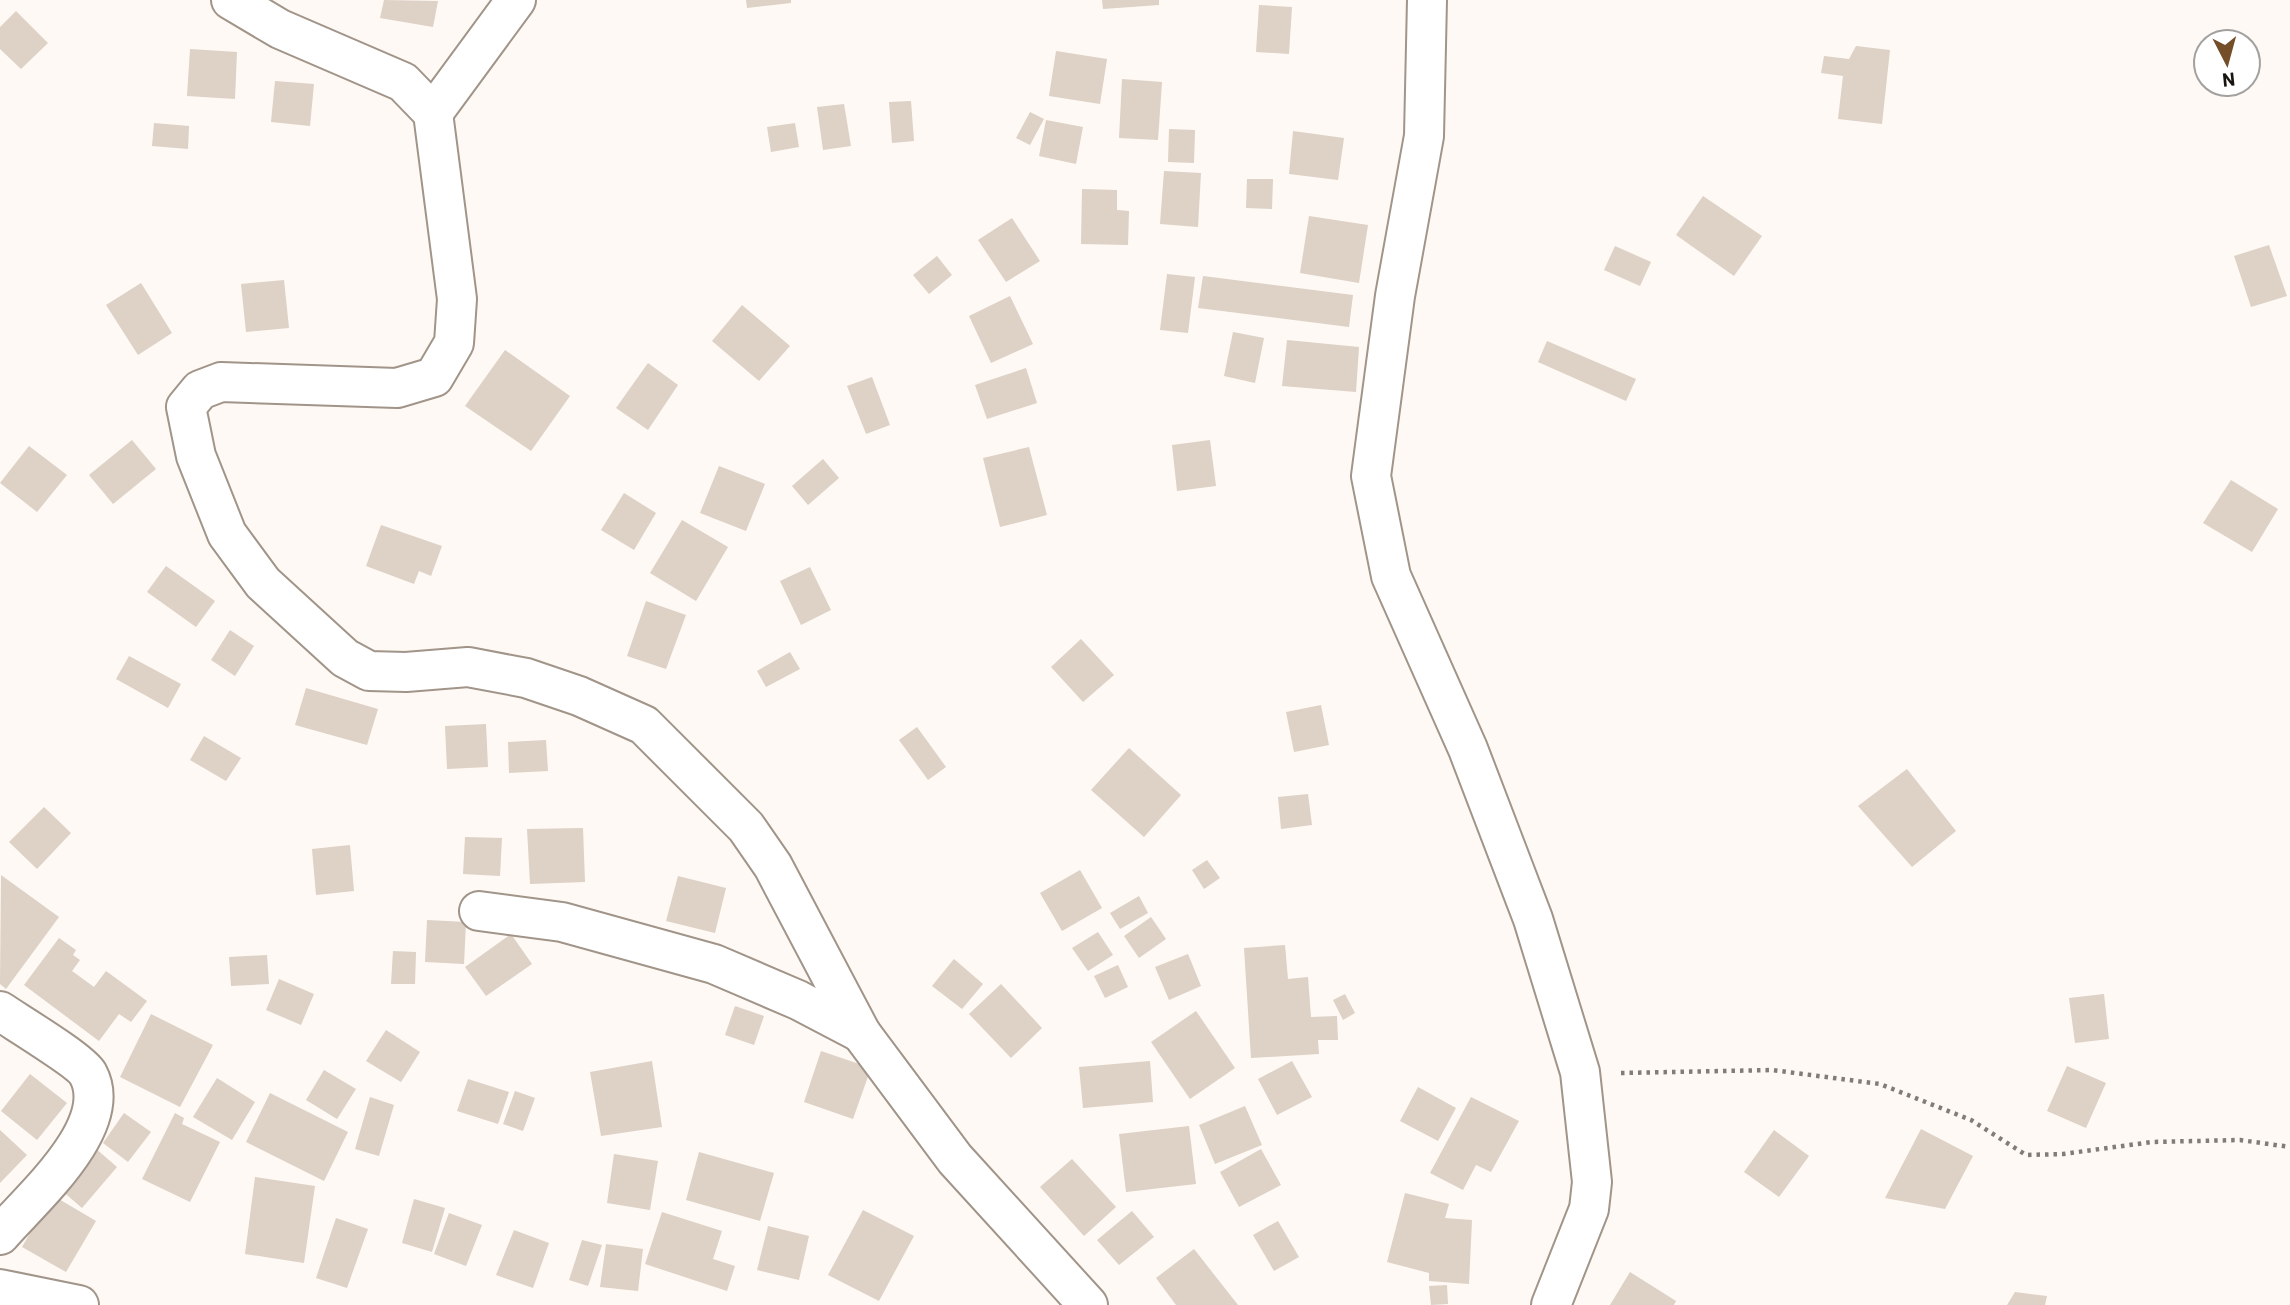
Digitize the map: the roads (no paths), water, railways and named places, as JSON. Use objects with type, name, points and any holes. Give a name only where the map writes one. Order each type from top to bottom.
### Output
[{"type":"street","points":[[231,0],[280,29],[403,82],[433,113],[457,299],[454,343],[434,377],[397,388],[221,382],[200,390],[186,407],[196,456],[226,534],[263,583],[345,658],[369,671],[406,672],[468,667],[526,678],[579,696],[644,725],[746,827],[773,866],[861,1033],[955,1159],[1088,1305]]},
{"type":"street","points":[[433,113],[516,0]]},
{"type":"street","points":[[1427,0],[1424,136],[1395,296],[1371,476],[1391,576],[1468,749],[1524,895],[1580,1072],[1592,1182],[1589,1209],[1551,1305]]},
{"type":"street","points":[[479,911],[562,922],[714,964],[798,1000],[861,1033]]},
{"type":"street","points":[[0,1011],[87,1071],[95,1093],[88,1129],[68,1157],[0,1235]]},
{"type":"street","points":[[0,1289],[79,1305]]}]
